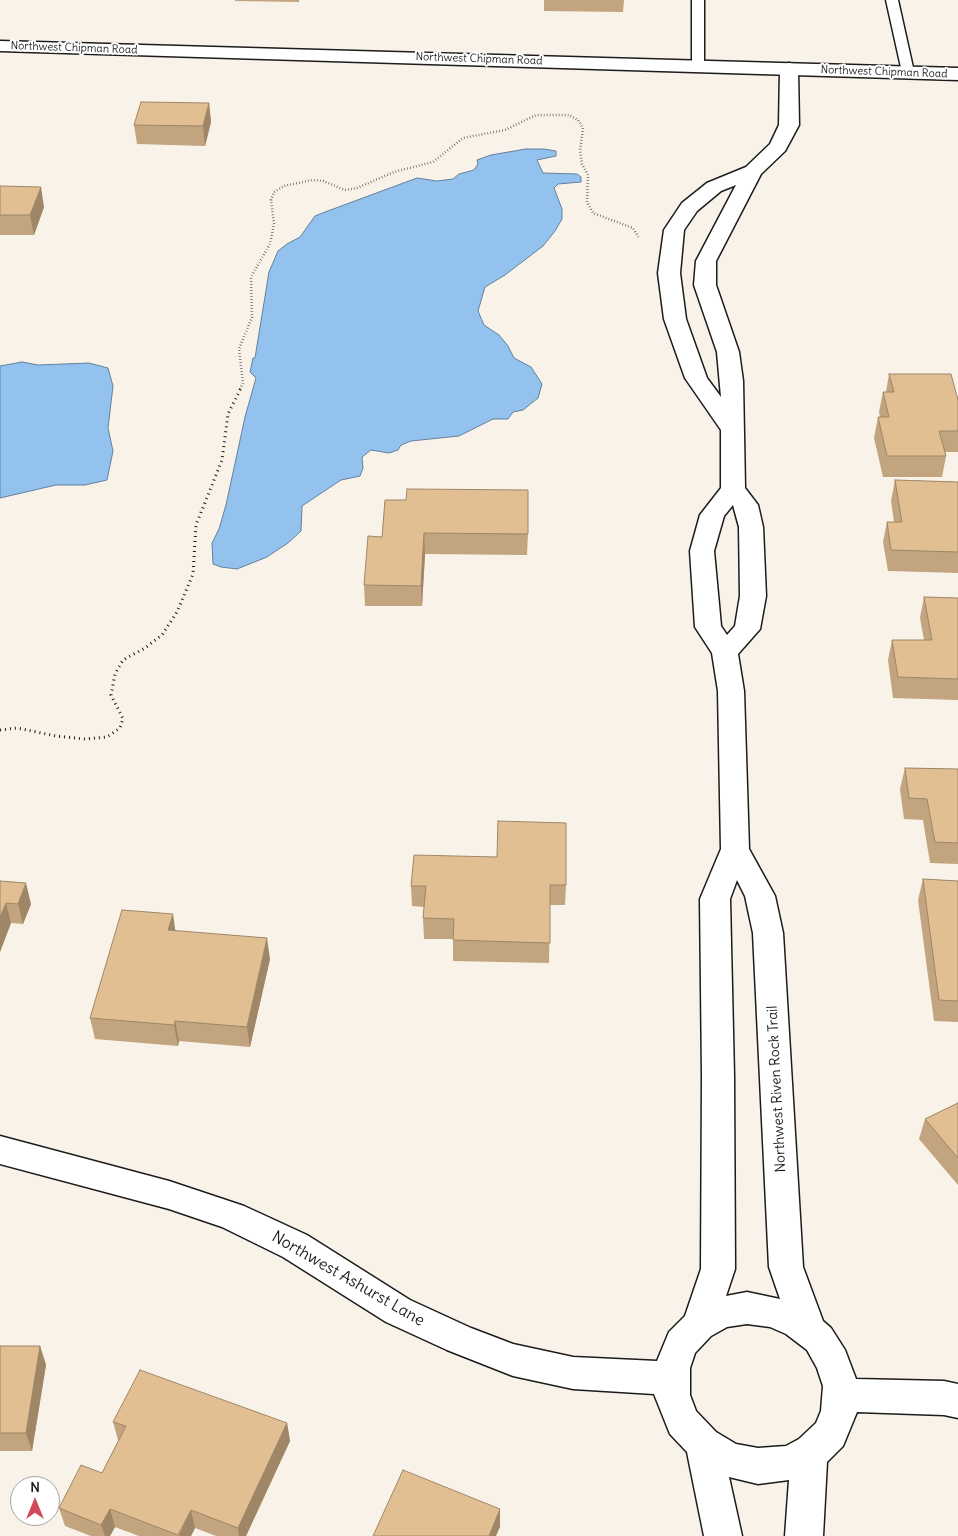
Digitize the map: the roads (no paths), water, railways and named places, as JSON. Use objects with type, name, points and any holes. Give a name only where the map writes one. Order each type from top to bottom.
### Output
[{"type":"street","name":"Northwest Chipman Road","points":[[0,46],[958,74]]},
{"type":"street","points":[[725,652],[747,629],[753,596],[751,527],[746,505],[733,489],[732,381],[728,352],[705,285],[706,260],[753,171],[778,147],[789,125],[789,69]]},
{"type":"street","points":[[731,428],[696,378],[675,319],[668,273],[674,230],[689,207],[714,187],[753,171]]},
{"type":"street","name":"Northwest Riven Rock Trail","points":[[699,1325],[718,1269],[715,899],[735,850],[731,691],[725,652],[708,627],[702,551],[712,515],[733,489]]},
{"type":"street","name":"Northwest Riven Rock Trail","points":[[735,850],[760,896],[768,933],[786,1267],[808,1331]]},
{"type":"street","name":"Northwest Ashurst Lane","points":[[0,1150],[169,1195],[232,1216],[295,1246],[398,1311],[459,1339],[513,1360],[572,1373],[672,1378]]},
{"type":"street","name":"Northwest Riven Rock Trail","points":[[747,1308],[773,1312],[798,1323],[808,1331],[819,1339],[834,1361],[841,1386],[839,1411],[830,1434],[809,1452],[788,1463],[758,1466],[729,1460],[703,1444],[683,1422],[672,1395],[672,1368],[681,1344],[699,1325],[721,1313],[747,1308]]},
{"type":"street","points":[[840,1395],[944,1398],[958,1401]]},
{"type":"street","points":[[703,1444],[723,1536]]},
{"type":"street","points":[[804,1536],[809,1452]]},
{"type":"lane","points":[[698,0],[698,66]]},
{"type":"lane","points":[[892,0],[908,72]]},
{"type":"water","points":[[526,149],[556,151],[556,156],[537,160],[543,173],[577,174],[581,177],[581,182],[558,184],[554,188],[562,209],[562,219],[555,231],[543,246],[505,275],[485,287],[478,311],[484,325],[499,335],[508,346],[514,358],[531,367],[542,384],[538,398],[523,410],[513,412],[508,419],[493,419],[459,436],[411,441],[401,445],[398,450],[389,453],[371,450],[362,457],[363,468],[360,476],[341,480],[302,506],[301,531],[288,543],[267,557],[237,569],[213,564],[212,543],[219,529],[226,505],[245,417],[256,378],[250,372],[253,358],[255,358],[269,272],[278,251],[300,237],[315,216],[417,178],[437,181],[453,179],[459,174],[474,170],[478,164],[477,160],[491,155]]},
{"type":"water","points":[[22,362],[38,365],[89,363],[108,368],[113,386],[108,428],[113,451],[107,480],[85,485],[56,485],[0,498],[0,366]]}]
